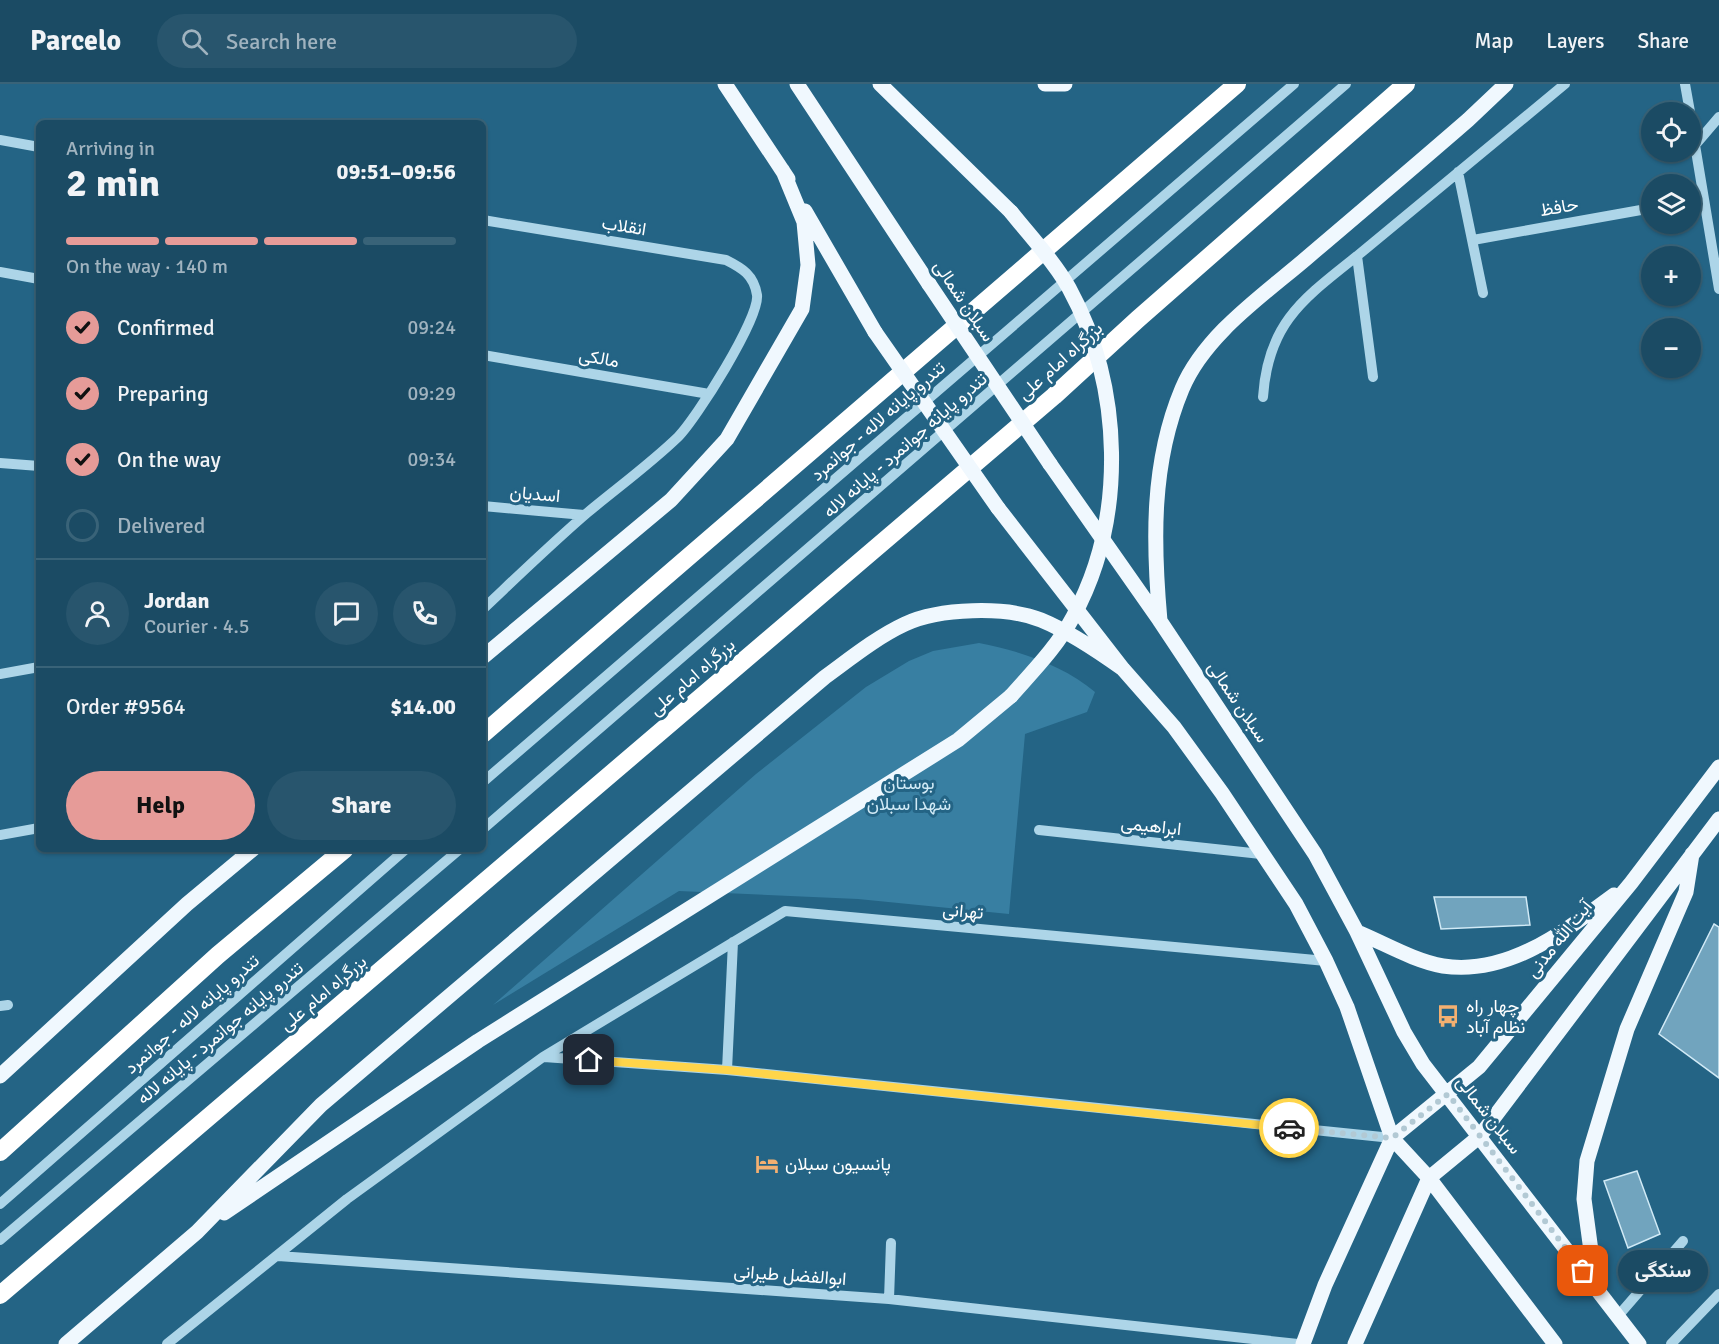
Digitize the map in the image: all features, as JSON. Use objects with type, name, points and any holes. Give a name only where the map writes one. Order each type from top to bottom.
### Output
[{"type":"highway","points":[[486,731],[1237,84]]},
{"type":"highway","name":"بزرگراه امام علی","points":[[0,1295],[1045,404],[1138,319],[1406,84]]},
{"type":"highway","points":[[0,1152],[218,955],[341,852]]},
{"type":"main road","points":[[725,84],[783,171],[875,332],[998,508],[1123,669],[1174,727],[1296,904],[1326,962],[1363,1050],[1392,1138],[1430,1178],[1556,1344]]},
{"type":"main road","name":"سبلان شمالی","points":[[797,84],[1050,464],[1160,621],[1315,854],[1357,932],[1404,1032],[1423,1064],[1639,1344]]},
{"type":"main road","points":[[197,1232],[478,1041],[958,740],[1011,696],[1051,651],[1073,617],[1093,571],[1108,522],[1111,447],[1106,399],[1092,343],[1068,287],[1011,212],[879,84]]},
{"type":"main road","points":[[1045,84],[1065,84]]},
{"type":"main road","points":[[1160,621],[1155,566],[1156,493],[1165,442],[1182,387],[1216,335],[1468,120],[1506,84]]},
{"type":"main road","points":[[486,654],[671,500],[727,439],[802,309],[808,265],[804,222],[783,171]]},
{"type":"main road","points":[[66,1344],[197,1232],[321,1105],[825,677],[871,644],[907,623],[928,617],[949,612],[997,612],[1039,619],[1092,647],[1123,669]]},
{"type":"main road","name":"آیت الله مدنی","points":[[1303,1344],[1325,1285],[1392,1138],[1479,1067],[1631,882],[1719,767]]},
{"type":"main road","points":[[1355,1344],[1430,1178],[1480,1136],[1616,958],[1692,851],[1719,819]]},
{"type":"main road","points":[[1596,1289],[1584,1199],[1587,1161],[1627,1029],[1686,892],[1692,851]]},
{"type":"main road","points":[[0,1076],[187,904],[249,852]]},
{"type":"main road","points":[[1357,932],[1443,966],[1484,965],[1503,961],[1544,943],[1631,882]]},
{"type":"street","name":"تندرو پایانه لاله - جوانمرد","points":[[486,779],[1294,84]]},
{"type":"street","name":"تندرو پایانه جوانمرد - پایانه لاله","points":[[486,826],[1346,84]]},
{"type":"street","points":[[1263,397],[1264,368],[1280,329],[1303,300],[1565,84]]},
{"type":"street","points":[[1685,84],[1688,102]]},
{"type":"street","points":[[1701,138],[1719,117]]},
{"type":"street","points":[[0,140],[36,146]]},
{"type":"street","points":[[1698,162],[1719,289]]},
{"type":"street","points":[[1458,172],[1483,293]]},
{"type":"street","name":"حافظ","points":[[1473,240],[1641,209]]},
{"type":"street","name":"انقلاب","points":[[486,220],[726,260],[745,269],[752,280],[757,296],[756,307],[710,394]]},
{"type":"street","points":[[1357,256],[1373,377]]},
{"type":"street","points":[[0,272],[36,278]]},
{"type":"street","name":"مالکی","points":[[486,356],[710,394]]},
{"type":"street","points":[[486,606],[584,515],[678,436],[710,394]]},
{"type":"street","points":[[0,463],[36,466]]},
{"type":"street","name":"اسدیان","points":[[486,506],[584,515]]},
{"type":"street","points":[[0,674],[36,668]]},
{"type":"street","points":[[0,835],[36,829]]},
{"type":"street","name":"ابراهیمی","points":[[1039,830],[1260,854]]},
{"type":"street","name":"تندرو پایانه لاله - جوانمرد","points":[[0,1204],[403,852]]},
{"type":"street","name":"تندرو پایانه جوانمرد - پایانه لاله","points":[[0,1240],[456,852]]},
{"type":"street","name":"تهرانی","points":[[167,1344],[347,1199],[543,1057],[785,910],[1326,962]]},
{"type":"street","points":[[727,1070],[733,942]]},
{"type":"street","points":[[543,1057],[727,1070],[1392,1138]]},
{"type":"street","points":[[1618,1316],[1683,1240]]},
{"type":"street","points":[[889,1299],[891,1243]]},
{"type":"street","name":"ابوالفضل طیرانی","points":[[278,1256],[889,1299],[1298,1344]]},
{"type":"street","points":[[1671,1344],[1719,1294]]},
{"type":"green space","name":"بوستان شهدا سبلان","points":[[979,643],[1040,660],[1083,682],[1095,692],[1087,712],[1025,734],[1009,914],[858,899],[679,891],[493,1005],[756,774],[866,687],[909,661],[933,651]]},
{"type":"building","points":[[1434,897],[1526,897],[1530,925],[1441,929]]},
{"type":"building","points":[[1714,924],[1719,927],[1719,1078],[1659,1034]]},
{"type":"building","points":[[1637,1171],[1660,1234],[1628,1248],[1604,1181]]},
{"type":"way so far","points":[[1289,1128],[1392,1138],[1448,1094],[1583,1271]]},
{"type":"place","name":"چهار راه نظام آباد","points":[[1448,1016]]},
{"type":"place","name":"پانسیون سبلان","points":[[767,1164]]},
{"type":"place","name":"سنکگی","points":[[1583,1271]]},
{"type":"route","points":[[589,1060],[727,1070],[1289,1128]]}]
